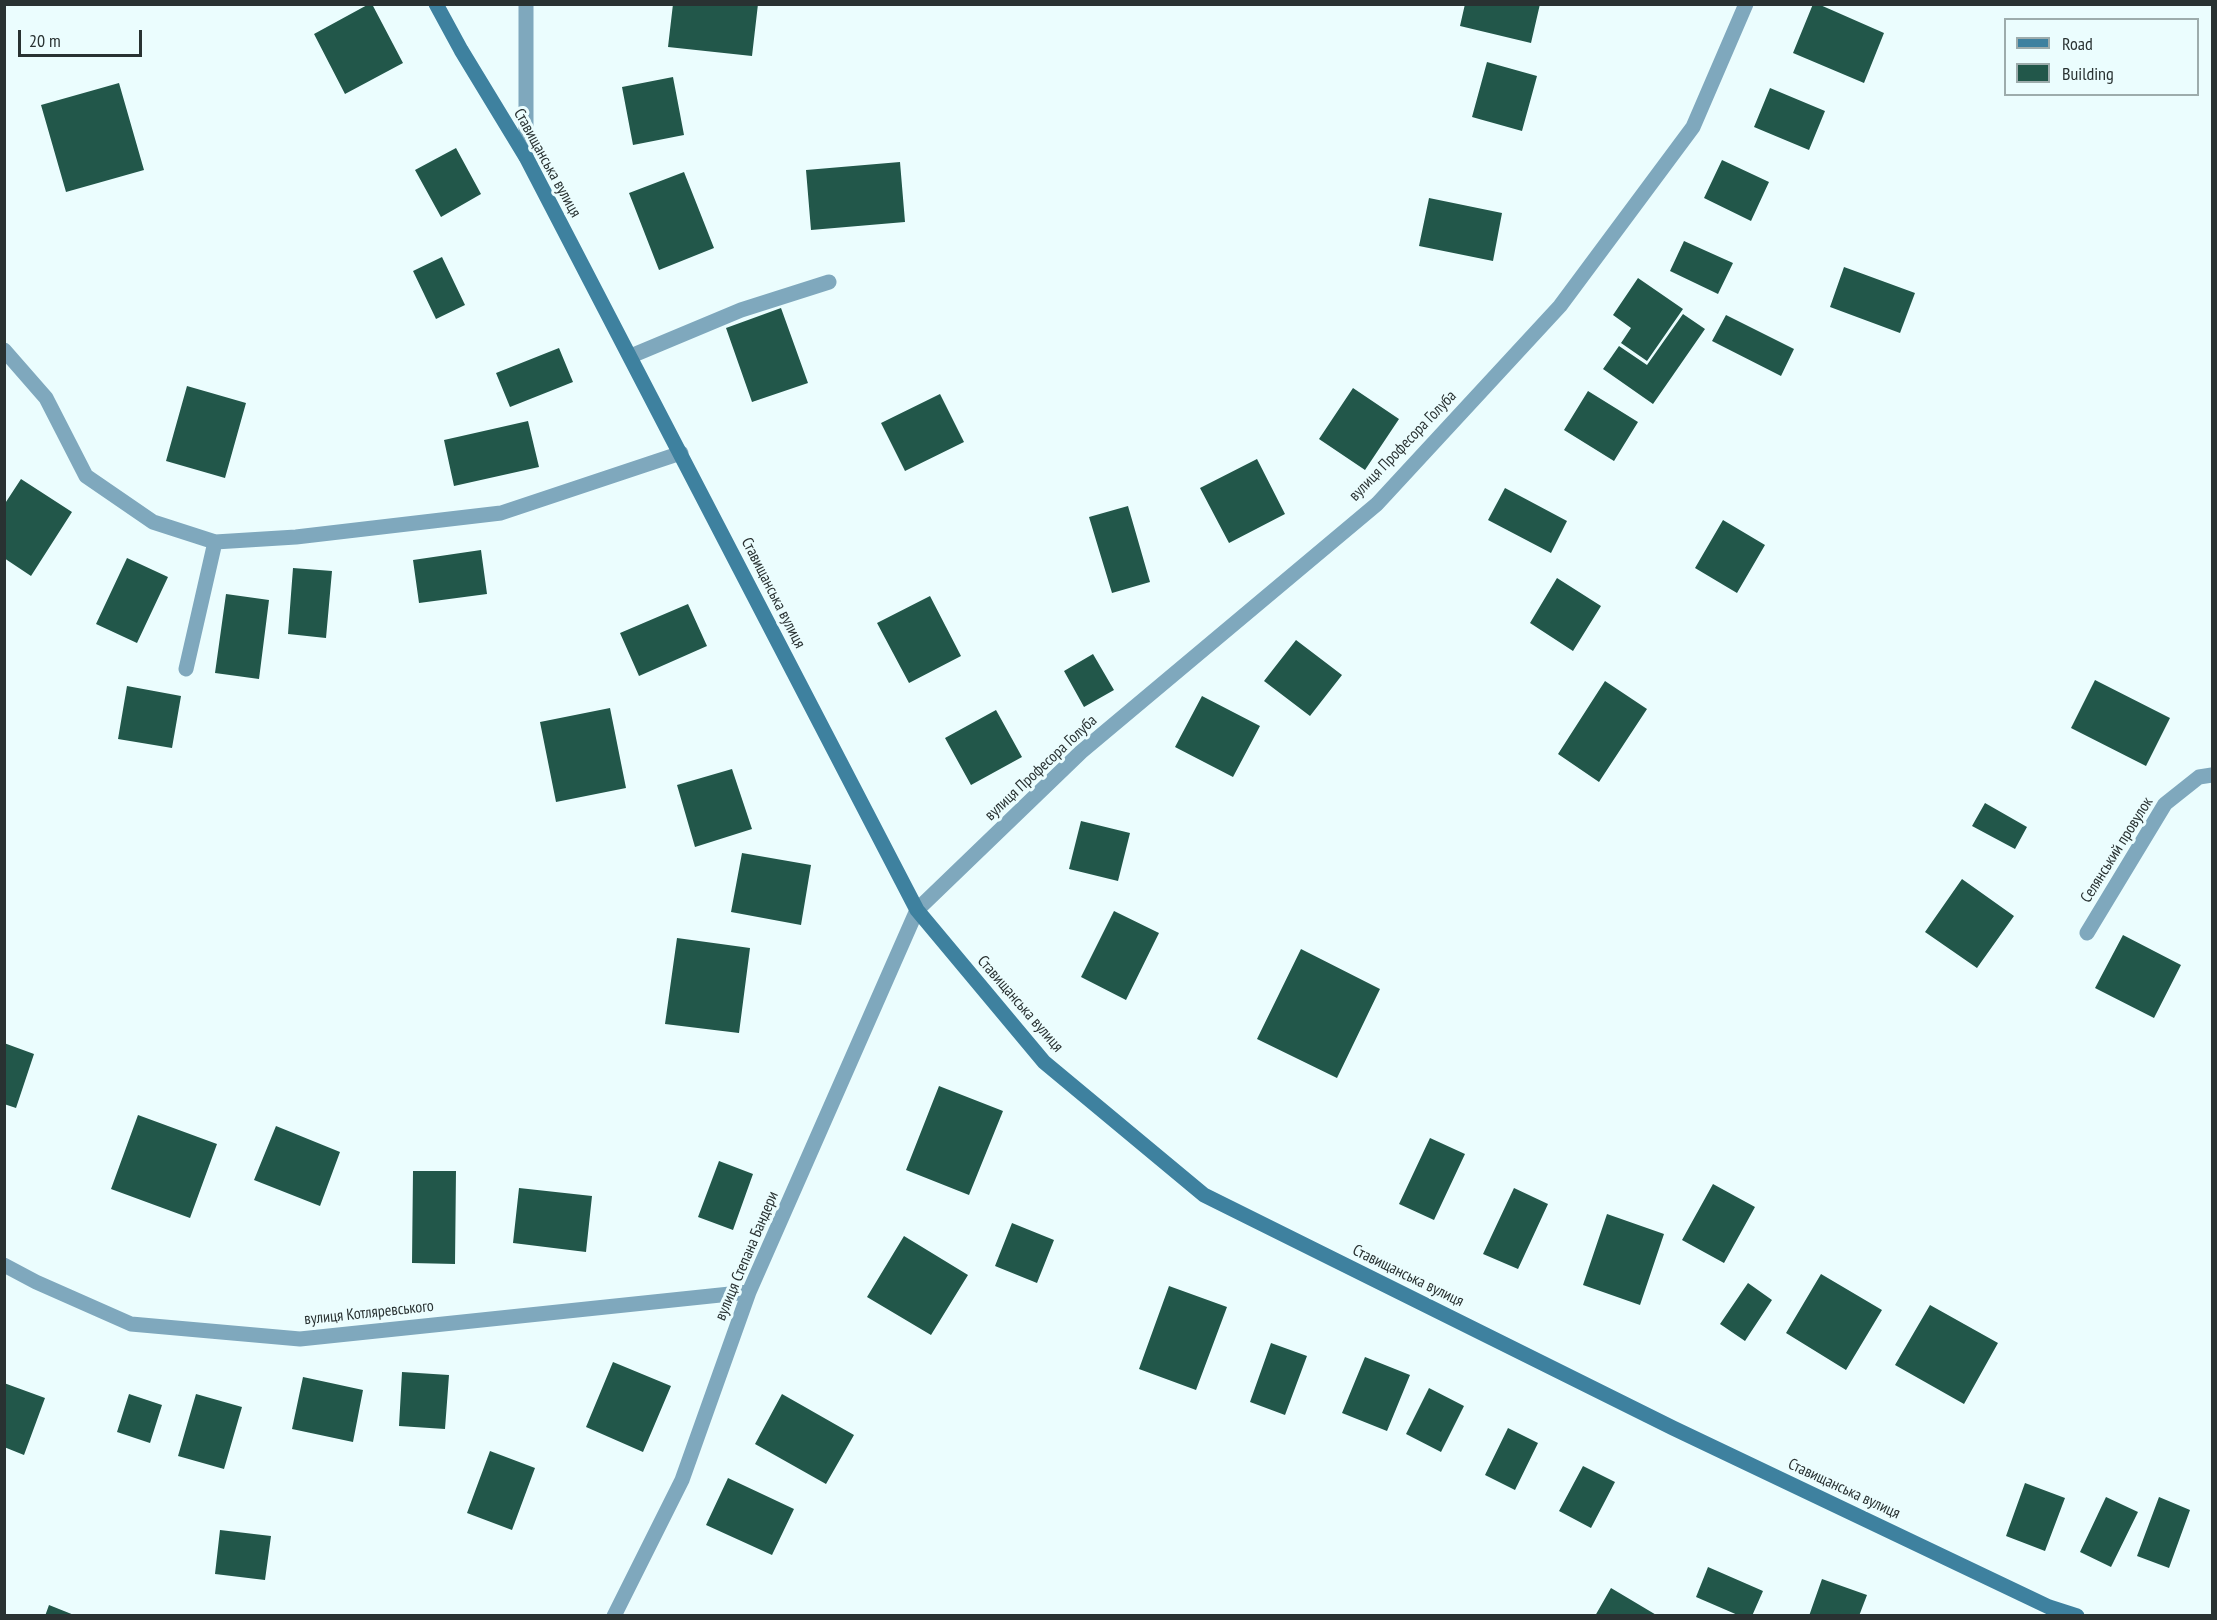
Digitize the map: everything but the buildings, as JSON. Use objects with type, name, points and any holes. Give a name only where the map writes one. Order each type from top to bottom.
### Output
[{"type":"street","name":"Ставищанська вулиця","points":[[436,4],[526,157],[917,910],[1044,1062],[1204,1195],[1695,1438],[2049,1607],[2077,1616]]},
{"type":"street","points":[[526,4],[526,157]]},
{"type":"street","name":"вулиця Професора Голуба","points":[[917,910],[1081,752],[1377,504],[1560,306],[1693,127],[1740,6]]},
{"type":"street","points":[[631,356],[741,310],[830,282]]},
{"type":"street","points":[[4,351],[45,398],[86,476],[153,522],[215,542],[296,537],[501,513],[681,453]]},
{"type":"street","points":[[186,669],[215,542]]},
{"type":"street","name":"Селянський провулок","points":[[2087,933],[2165,804],[2199,777],[2212,776]]},
{"type":"street","name":"вулиця Степана Бандери","points":[[614,1616],[682,1480],[749,1292],[917,910]]},
{"type":"street","name":"вулиця Котляревського","points":[[4,1265],[36,1282],[131,1324],[300,1340],[749,1292]]}]
